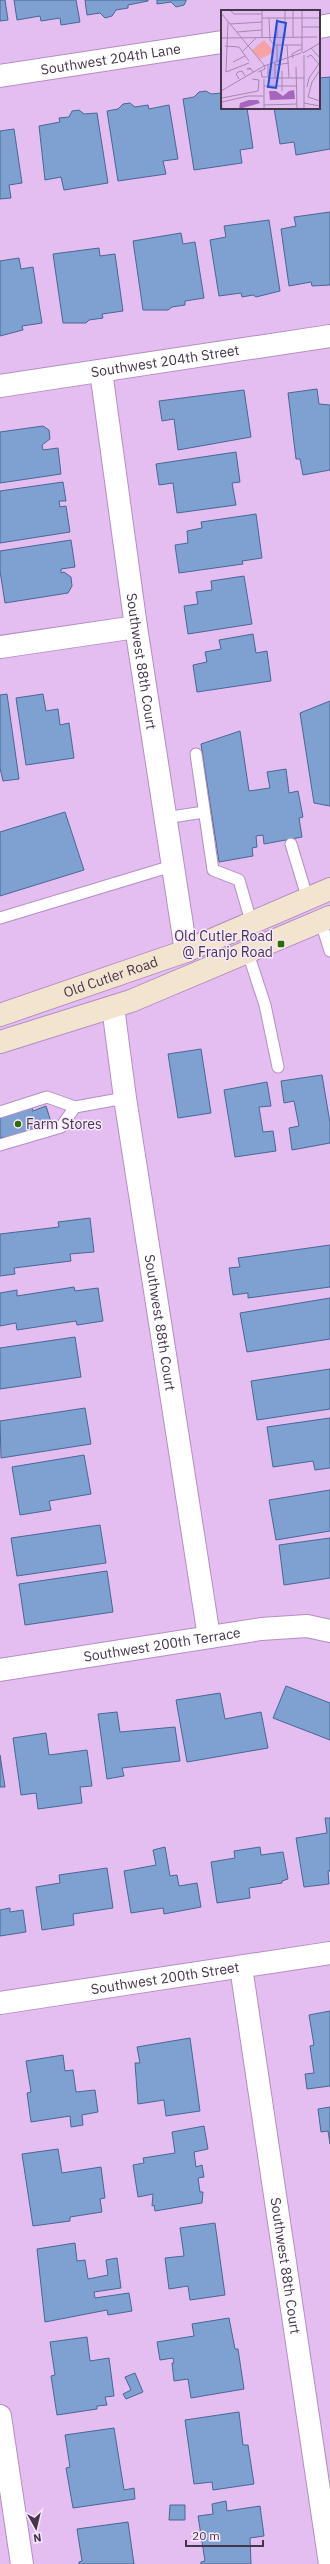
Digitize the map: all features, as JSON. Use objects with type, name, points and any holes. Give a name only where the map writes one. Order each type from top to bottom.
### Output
[{"type":"main road","name":"Old Cutler Road","points":[[0,1015],[186,951],[245,928],[330,889]]},
{"type":"main road","name":"Old Cutler Road","points":[[0,1042],[113,1007],[248,954],[325,919]]},
{"type":"main road","points":[[245,928],[248,954]]},
{"type":"street","points":[[320,27],[330,25]]},
{"type":"street","name":"Southwest 204th Lane","points":[[0,76],[221,42]]},
{"type":"street","name":"Southwest 204th Street","points":[[0,386],[330,336]]},
{"type":"street","name":"Southwest 88th Court","points":[[101,371],[136,627],[186,951]]},
{"type":"street","points":[[0,647],[136,627]]},
{"type":"street","name":"Southwest 88th Court","points":[[113,1007],[125,1098],[209,1637]]},
{"type":"street","name":"Southwest 200th Terrace","points":[[0,1670],[209,1637],[285,1627],[328,1629]]},
{"type":"street","name":"Southwest 200th Street","points":[[0,2003],[330,1953]]},
{"type":"street","name":"Southwest 88th Court","points":[[240,1967],[330,2564]]},
{"type":"street","points":[[0,2416],[22,2564]]},
{"type":"lane","points":[[196,754],[213,870],[239,880],[245,928]]},
{"type":"lane","points":[[165,818],[204,812]]},
{"type":"lane","points":[[291,844],[308,900]]},
{"type":"lane","points":[[0,918],[172,866]]},
{"type":"lane","points":[[325,919],[330,951]]},
{"type":"lane","points":[[248,954],[265,1005],[278,1067]]},
{"type":"lane","points":[[0,1112],[47,1097],[75,1107],[125,1098]]},
{"type":"lane","points":[[0,1146],[60,1127],[75,1107]]},
{"type":"building","points":[[0,0],[5,0],[8,20],[0,21]]},
{"type":"building","points":[[14,0],[76,0],[80,22],[61,25],[60,18],[41,21],[40,16],[17,20]]},
{"type":"building","points":[[85,0],[148,1],[128,5],[128,8],[116,10],[112,16],[105,18],[100,13],[87,15]]},
{"type":"building","points":[[157,0],[186,1],[184,5],[176,7],[171,2],[157,4]]},
{"type":"building","points":[[330,77],[330,149],[296,155],[294,142],[280,144],[274,109],[320,109],[320,78]]},
{"type":"building","points":[[206,91],[211,94],[221,93],[221,109],[247,109],[253,148],[240,150],[242,163],[194,170],[183,99],[194,97],[199,92]]},
{"type":"building","points":[[130,103],[135,107],[148,105],[149,109],[169,105],[178,159],[163,161],[166,174],[118,181],[107,111],[118,109],[123,104]]},
{"type":"building","points":[[79,110],[84,114],[97,113],[108,183],[64,190],[61,177],[45,180],[39,126],[60,122],[59,118],[69,117],[72,111]]},
{"type":"building","points":[[14,129],[22,183],[9,185],[11,198],[0,199],[0,131]]},
{"type":"building","points":[[330,212],[330,285],[312,286],[311,282],[289,286],[281,229],[296,226],[294,217]]},
{"type":"building","points":[[269,220],[280,291],[256,297],[253,295],[242,297],[241,293],[219,296],[210,240],[226,237],[224,226]]},
{"type":"building","points":[[181,233],[183,244],[195,242],[204,298],[185,301],[185,305],[172,307],[168,310],[143,310],[133,241]]},
{"type":"building","points":[[99,248],[100,256],[115,254],[123,311],[102,314],[103,318],[89,320],[86,323],[63,323],[53,254]]},
{"type":"building","points":[[19,258],[21,269],[33,267],[42,323],[22,326],[23,330],[0,336],[0,261]]},
{"type":"building","points":[[317,389],[319,404],[330,405],[330,470],[303,475],[300,459],[296,459],[288,393]]},
{"type":"building","points":[[244,390],[251,437],[178,450],[174,419],[162,421],[159,401]]},
{"type":"building","points":[[43,426],[49,430],[50,439],[42,445],[43,450],[58,448],[61,474],[0,483],[0,432]]},
{"type":"building","points":[[236,452],[240,482],[232,483],[236,505],[177,513],[173,483],[159,485],[156,464]]},
{"type":"building","points":[[63,482],[66,501],[59,501],[60,507],[66,506],[70,532],[0,543],[0,491]]},
{"type":"building","points":[[256,514],[262,558],[242,561],[243,564],[179,573],[175,545],[188,543],[187,531],[202,528],[201,522]]},
{"type":"building","points":[[71,540],[75,567],[61,569],[61,573],[64,572],[71,577],[72,586],[68,593],[5,603],[0,571],[0,551]]},
{"type":"building","points":[[244,576],[252,624],[188,634],[184,606],[198,604],[196,592],[212,590],[211,581]]},
{"type":"building","points":[[253,634],[256,653],[267,651],[271,681],[197,692],[193,665],[207,662],[205,652],[221,649],[219,640]]},
{"type":"building","points":[[7,694],[19,779],[3,781],[0,768],[0,695]]},
{"type":"building","points":[[43,694],[46,711],[58,709],[60,725],[69,723],[74,758],[26,765],[16,698]]},
{"type":"building","points":[[330,701],[330,806],[314,803],[300,713]]},
{"type":"building","points":[[240,731],[249,791],[270,788],[267,772],[286,769],[289,793],[298,791],[303,817],[299,818],[302,837],[264,844],[263,835],[256,836],[257,847],[252,848],[253,856],[219,862],[201,744]]},
{"type":"building","points":[[65,812],[84,870],[0,896],[0,832]]},
{"type":"building","points":[[201,1049],[211,1113],[178,1118],[168,1054]]},
{"type":"building","points":[[322,1075],[330,1123],[330,1143],[292,1150],[289,1128],[299,1126],[294,1101],[284,1103],[281,1081]]},
{"type":"building","points":[[267,1082],[271,1106],[259,1107],[263,1132],[273,1131],[276,1151],[235,1157],[224,1090]]},
{"type":"building","points":[[29,1098],[33,1111],[46,1106],[51,1122],[38,1126],[42,1137],[8,1148],[4,1137],[0,1138],[0,1107]]},
{"type":"building","points":[[90,1218],[94,1252],[70,1254],[71,1261],[14,1268],[15,1274],[0,1276],[0,1234],[59,1227],[58,1222]]},
{"type":"building","points":[[330,1245],[330,1287],[248,1298],[248,1293],[233,1295],[229,1268],[240,1267],[238,1258]]},
{"type":"building","points":[[74,1287],[75,1291],[98,1288],[103,1321],[77,1325],[76,1321],[17,1330],[16,1323],[0,1326],[0,1293],[17,1290],[17,1296]]},
{"type":"building","points":[[330,1298],[330,1339],[247,1352],[240,1313]]},
{"type":"building","points":[[75,1337],[81,1377],[0,1389],[0,1348]]},
{"type":"building","points":[[330,1369],[330,1409],[257,1420],[251,1381]]},
{"type":"building","points":[[85,1408],[91,1444],[1,1458],[0,1421]]},
{"type":"building","points":[[330,1418],[330,1468],[315,1470],[313,1461],[273,1467],[267,1427]]},
{"type":"building","points":[[84,1455],[91,1494],[49,1501],[51,1510],[20,1515],[12,1467]]},
{"type":"building","points":[[330,1490],[330,1531],[276,1540],[269,1500]]},
{"type":"building","points":[[100,1525],[106,1563],[17,1576],[11,1538]]},
{"type":"building","points":[[330,1538],[330,1578],[284,1585],[279,1545]]},
{"type":"building","points":[[107,1571],[113,1612],[25,1625],[19,1584]]},
{"type":"building","points":[[286,1686],[330,1703],[330,1740],[273,1718]]},
{"type":"building","points":[[220,1693],[225,1719],[261,1712],[268,1748],[187,1762],[176,1700]]},
{"type":"building","points":[[117,1712],[120,1732],[175,1727],[180,1761],[122,1768],[124,1776],[107,1779],[98,1714]]},
{"type":"building","points":[[46,1733],[49,1755],[87,1750],[92,1786],[80,1787],[82,1803],[38,1809],[36,1793],[21,1795],[13,1738]]},
{"type":"building","points":[[0,1755],[5,1787],[0,1787]]},
{"type":"building","points":[[325,1818],[330,1818],[329,1884],[304,1887],[296,1838],[327,1833]]},
{"type":"building","points":[[165,1847],[170,1876],[177,1875],[179,1886],[197,1883],[201,1907],[164,1914],[163,1908],[131,1913],[124,1871],[156,1865],[153,1850]]},
{"type":"building","points":[[260,1847],[261,1855],[283,1852],[288,1879],[282,1881],[282,1883],[249,1888],[250,1898],[217,1903],[211,1862],[235,1858],[234,1851]]},
{"type":"building","points":[[107,1868],[113,1908],[73,1914],[74,1925],[42,1930],[36,1887],[60,1883],[59,1875]]},
{"type":"building","points":[[10,1908],[10,1912],[23,1910],[26,1932],[0,1936],[0,1910]]},
{"type":"building","points":[[330,2011],[330,2086],[307,2089],[305,2074],[314,2073],[310,2046],[314,2045],[309,2015]]},
{"type":"building","points":[[190,2038],[200,2111],[166,2116],[164,2100],[138,2104],[135,2063],[140,2063],[137,2047]]},
{"type":"building","points":[[63,2055],[65,2071],[73,2070],[76,2092],[95,2090],[98,2112],[82,2115],[83,2125],[71,2127],[70,2116],[31,2122],[27,2093],[31,2092],[26,2061]]},
{"type":"building","points":[[330,2107],[330,2144],[328,2131],[321,2132],[318,2109]]},
{"type":"building","points":[[204,2126],[208,2149],[194,2152],[196,2167],[202,2165],[204,2177],[198,2178],[200,2192],[203,2192],[202,2203],[155,2211],[154,2205],[152,2206],[153,2194],[138,2197],[133,2165],[144,2163],[143,2158],[175,2153],[172,2132]]},
{"type":"building","points":[[58,2149],[62,2173],[101,2167],[105,2198],[100,2199],[102,2212],[70,2217],[70,2221],[33,2226],[22,2154]]},
{"type":"building","points":[[215,2223],[225,2295],[190,2300],[188,2286],[169,2289],[165,2258],[184,2256],[180,2228]]},
{"type":"building","points":[[75,2243],[77,2261],[85,2260],[88,2279],[108,2275],[106,2260],[117,2258],[121,2288],[94,2292],[95,2298],[129,2293],[132,2311],[108,2315],[107,2310],[45,2322],[37,2249]]},
{"type":"building","points":[[229,2318],[235,2349],[238,2349],[244,2389],[191,2398],[188,2379],[174,2381],[172,2363],[174,2363],[173,2358],[160,2360],[157,2342],[194,2336],[192,2324]]},
{"type":"building","points":[[87,2337],[90,2361],[109,2358],[114,2396],[105,2397],[107,2405],[97,2406],[97,2409],[57,2415],[51,2376],[55,2375],[50,2342]]},
{"type":"building","points":[[135,2373],[143,2392],[126,2399],[123,2394],[131,2390],[125,2377]]},
{"type":"building","points":[[239,2412],[243,2445],[248,2445],[254,2484],[213,2490],[212,2482],[194,2484],[185,2420]]},
{"type":"building","points":[[114,2428],[124,2490],[134,2488],[135,2499],[73,2508],[66,2468],[70,2467],[65,2435]]},
{"type":"building","points":[[226,2501],[227,2511],[260,2506],[264,2536],[250,2538],[251,2564],[201,2564],[201,2562],[205,2561],[198,2516],[213,2514],[212,2504]]},
{"type":"building","points":[[170,2505],[185,2505],[185,2520],[169,2520]]},
{"type":"building","points":[[128,2522],[134,2564],[79,2564],[79,2562],[82,2561],[77,2529]]},
{"type":"place","name":"Old Cutler Road @ Franjo Road","points":[[281,944]]},
{"type":"place","name":"Farm Stores","points":[[18,1124]]}]
